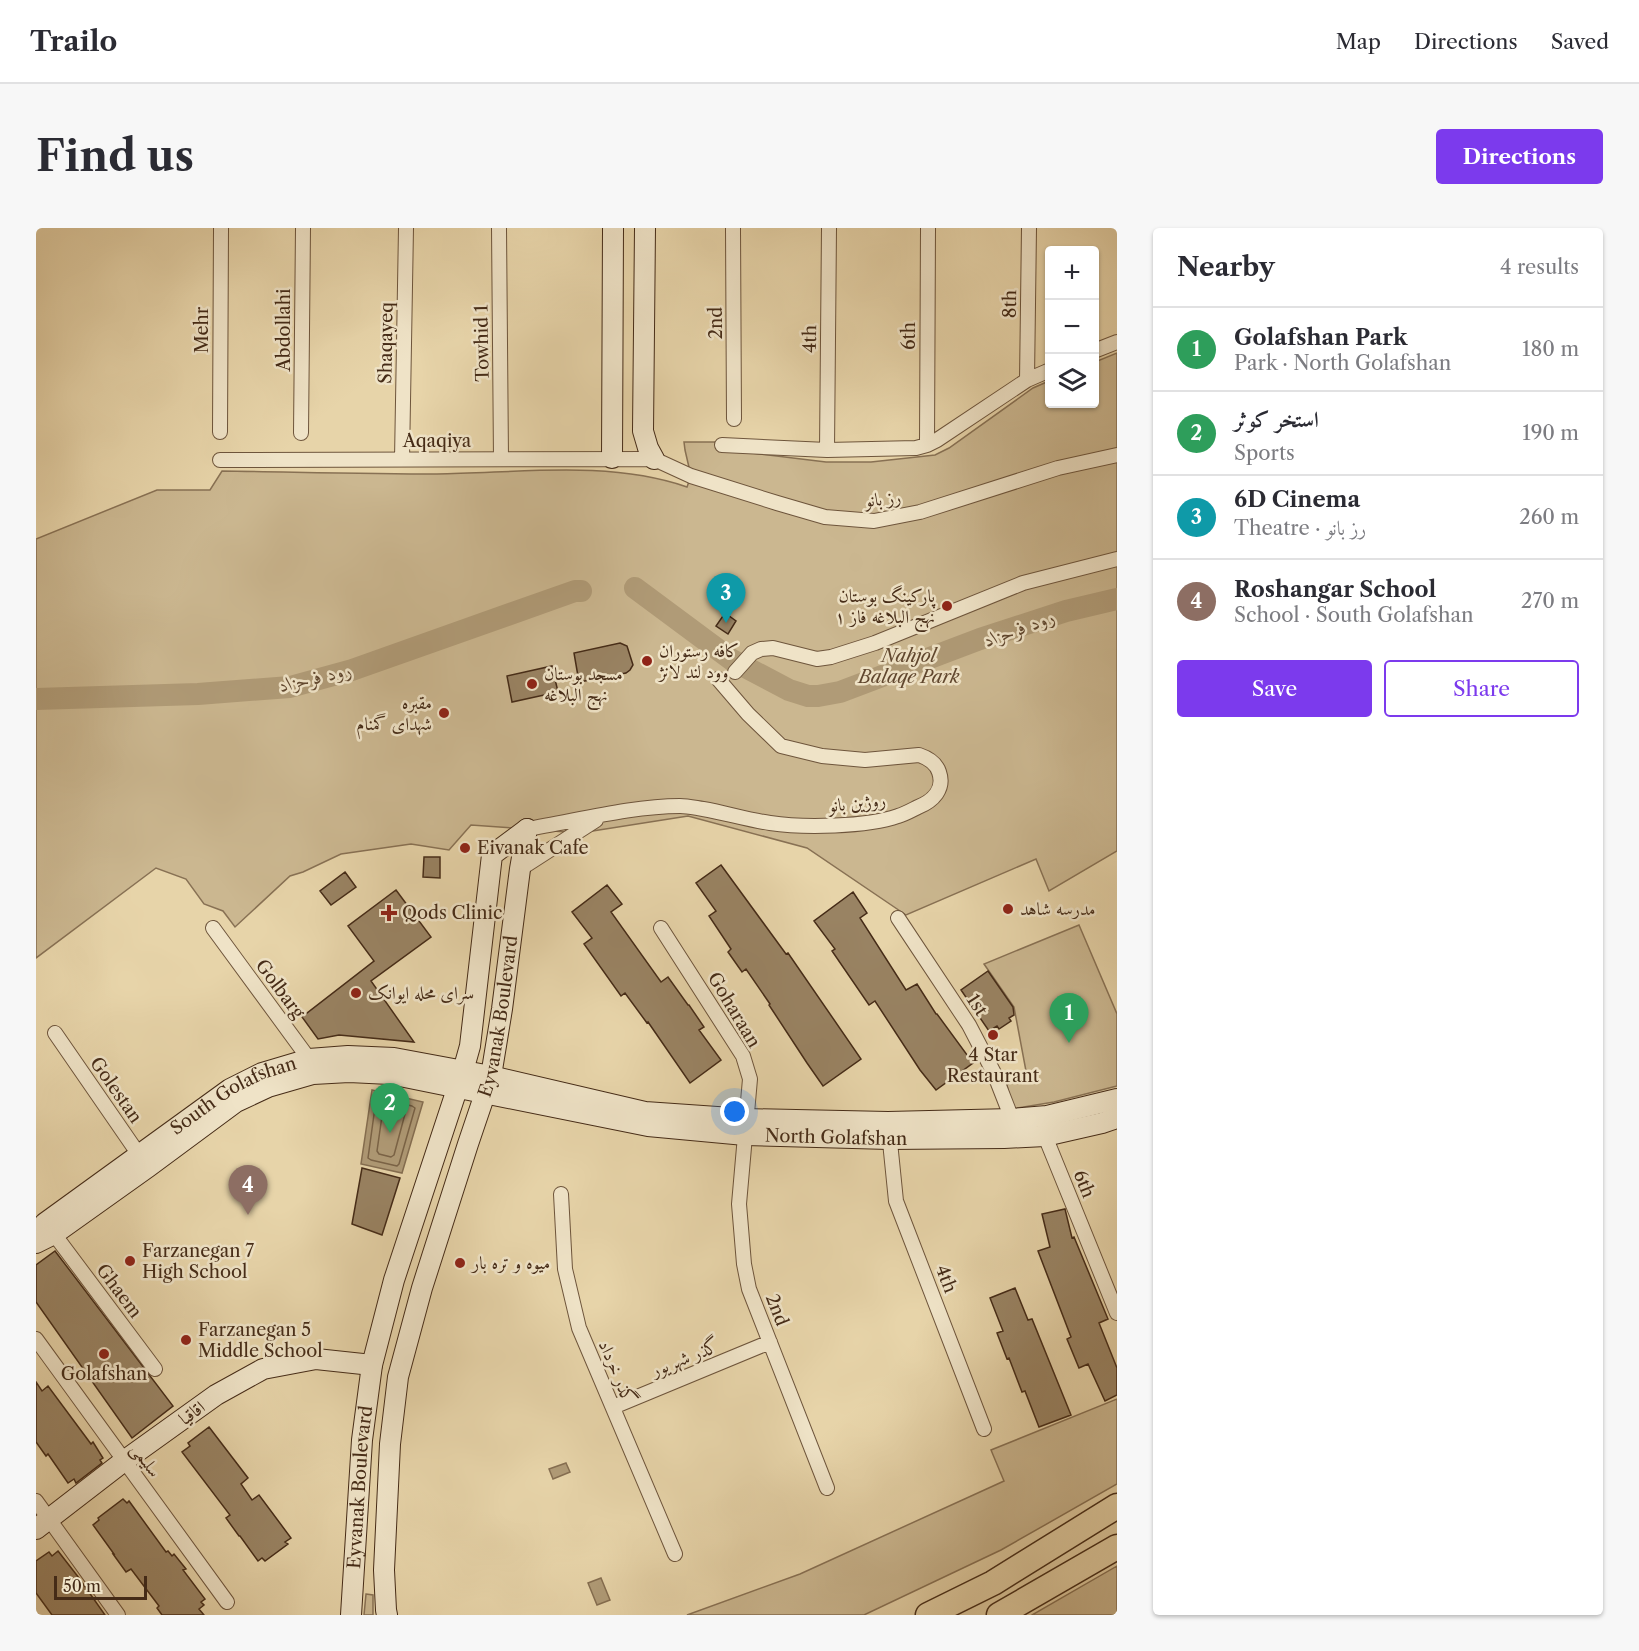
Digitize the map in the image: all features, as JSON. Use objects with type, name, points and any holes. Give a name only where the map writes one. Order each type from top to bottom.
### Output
[{"type":"highway","points":[[928,1615],[993,1583],[1117,1506]]},
{"type":"highway","points":[[999,1615],[1117,1547]]},
{"type":"main road","points":[[612,458],[613,228]]},
{"type":"main road","points":[[645,228],[643,431],[654,459]]},
{"type":"main road","name":"Eyvanak Boulevard","points":[[386,1613],[384,1570],[389,1456],[398,1377],[422,1288],[488,1085],[502,1009],[527,829]]},
{"type":"main road","name":"Eyvanak Boulevard","points":[[351,1615],[362,1440],[372,1365],[394,1280],[470,1046],[492,855],[527,829]]},
{"type":"main road","name":"South Golafshan","points":[[36,1243],[45,1233],[45,1223],[144,1160],[230,1089],[262,1073],[311,1066],[348,1056],[394,1058],[460,1079],[488,1085]]},
{"type":"main road","name":"North Golafshan","points":[[488,1085],[648,1126],[889,1131],[1004,1138],[1117,1099]]},
{"type":"main road","name":"North Golafshan","points":[[889,1131],[1012,1119],[1044,1126],[1102,1123],[1117,1118]]},
{"type":"main road","name":"اقاقیا","points":[[42,1524],[216,1395],[263,1369],[316,1359],[372,1365]]},
{"type":"street","name":"Mehr","points":[[220,432],[221,228]]},
{"type":"street","name":"Abdollahi","points":[[302,433],[303,228]]},
{"type":"street","name":"Shaqayeq","points":[[402,459],[406,228]]},
{"type":"street","name":"Towhid 1","points":[[498,228],[501,458]]},
{"type":"street","name":"2nd","points":[[733,228],[734,419]]},
{"type":"street","name":"4th","points":[[827,450],[829,228]]},
{"type":"street","name":"6th","points":[[927,445],[928,228]]},
{"type":"street","name":"8th","points":[[1027,380],[1029,228]]},
{"type":"street","points":[[1099,349],[1117,342]]},
{"type":"street","points":[[722,445],[827,450],[916,448],[927,445],[1027,380],[1045,372]]},
{"type":"street","name":"رز بانو","points":[[654,459],[691,476],[777,504],[825,516],[874,521],[920,512],[1058,468],[1117,455]]},
{"type":"street","name":"Aqaqiya","points":[[220,460],[654,459]]},
{"type":"street","points":[[735,672],[750,655],[772,648],[817,659],[831,657],[875,643],[1023,583],[1117,559]]},
{"type":"street","name":"روژین بانو","points":[[602,816],[652,807],[684,806],[771,823],[803,826],[868,824],[897,817],[932,800],[937,794],[941,778],[938,770],[934,763],[919,755],[865,760],[822,756],[781,746],[748,714],[718,679]]},
{"type":"street","points":[[527,829],[602,816]]},
{"type":"street","points":[[520,869],[602,816]]},
{"type":"street","name":"1st","points":[[898,918],[969,1025],[994,1073],[1012,1119]]},
{"type":"street","name":"Golbarg","points":[[213,928],[311,1066]]},
{"type":"street","name":"Goharaan","points":[[661,928],[743,1056],[750,1079],[745,1127]]},
{"type":"street","name":"Golestan","points":[[55,1033],[144,1160]]},
{"type":"street","name":"6th","points":[[1044,1126],[1117,1313]]},
{"type":"street","name":"2nd","points":[[745,1127],[739,1204],[744,1264],[749,1289],[827,1488]]},
{"type":"street","name":"4th","points":[[889,1131],[896,1201],[984,1429]]},
{"type":"street","name":"گذر خرداد","points":[[561,1194],[564,1269],[579,1328],[675,1554]]},
{"type":"street","name":"Ghaem","points":[[45,1233],[155,1369]]},
{"type":"street","name":"سلیمی","points":[[36,1339],[227,1602]]},
{"type":"street","name":"گذر شهریور","points":[[613,1407],[770,1342]]},
{"type":"street","points":[[36,1501],[42,1524],[118,1615]]},
{"type":"green space","name":"Nahjol Balaqe Park","points":[[1117,353],[1117,851],[1049,891],[1036,859],[906,915],[807,848],[688,816],[580,833],[471,825],[449,850],[411,844],[341,854],[290,876],[235,927],[223,911],[204,904],[186,879],[156,868],[36,958],[36,539],[157,490],[210,490],[222,471],[437,474],[595,471],[626,473],[687,487],[691,476],[684,442],[717,442],[719,449],[826,462],[871,462],[935,455],[949,448],[1033,388],[1045,383],[1045,408],[1099,408],[1099,360]]},
{"type":"green space","points":[[1079,925],[1117,1014],[1117,1086],[1054,1102],[1012,1109],[1007,1085],[1026,1071],[1014,1007],[984,964]]},
{"type":"green space","points":[[1117,1399],[1117,1484],[1001,1550],[864,1615],[687,1615],[800,1574],[1004,1481],[991,1450]]},
{"type":"green space","points":[[1117,1566],[1117,1615],[1032,1615]]},
{"type":"green space","points":[[366,1594],[373,1595],[373,1615],[364,1615]]},
{"type":"water","points":[[372,1090],[423,1102],[402,1173],[361,1164]]},
{"type":"water","points":[[566,1463],[570,1472],[553,1479],[549,1469]]},
{"type":"water","points":[[601,1578],[610,1600],[597,1605],[588,1583]]},
{"type":"building","points":[[725,613],[736,621],[728,634],[716,626]]},
{"type":"building","points":[[620,643],[627,646],[633,665],[630,670],[626,673],[579,682],[574,653]]},
{"type":"building","name":"مسجد بوستان نهج البلاغه","points":[[552,666],[558,692],[512,702],[507,676]]},
{"type":"building","points":[[424,857],[440,857],[440,878],[423,877]]},
{"type":"building","points":[[721,865],[786,954],[788,953],[861,1059],[823,1086],[746,969],[742,972],[728,952],[731,949],[709,916],[716,911],[696,883]]},
{"type":"building","points":[[345,872],[356,887],[331,905],[320,891]]},
{"type":"building","points":[[607,885],[622,904],[611,912],[661,982],[668,977],[689,1005],[704,1027],[699,1030],[721,1060],[690,1083],[648,1022],[625,993],[621,996],[584,944],[592,938],[572,912]]},
{"type":"building","points":[[396,890],[431,937],[371,981],[414,1042],[339,1035],[318,1039],[302,1017],[374,961],[348,926]]},
{"type":"building","points":[[853,892],[867,913],[860,918],[906,990],[917,984],[936,1014],[973,1063],[936,1090],[920,1070],[875,1001],[869,1005],[832,951],[835,949],[814,921]]},
{"type":"building","points":[[988,971],[1013,1007],[1014,1015],[1009,1018],[1011,1021],[999,1029],[997,1026],[989,1031],[961,990]]},
{"type":"building","points":[[362,1168],[400,1178],[382,1235],[352,1224]]},
{"type":"building","points":[[1065,1209],[1072,1238],[1074,1237],[1108,1319],[1099,1323],[1117,1368],[1117,1395],[1105,1401],[1088,1364],[1079,1368],[1067,1339],[1071,1337],[1038,1251],[1050,1247],[1042,1214]]},
{"type":"building","name":"Golafshan","points":[[55,1251],[173,1406],[132,1438],[36,1302],[36,1265]]},
{"type":"building","points":[[1015,1288],[1028,1320],[1032,1319],[1071,1415],[1039,1427],[1025,1391],[1022,1392],[997,1333],[1003,1331],[990,1298]]},
{"type":"building","points":[[36,1382],[42,1391],[48,1386],[103,1458],[100,1460],[102,1463],[76,1483],[74,1479],[68,1483],[48,1454],[46,1456],[36,1442]]},
{"type":"building","points":[[209,1427],[248,1478],[241,1484],[252,1500],[259,1495],[291,1538],[285,1542],[288,1544],[265,1561],[262,1558],[258,1561],[226,1518],[230,1515],[182,1452],[190,1446],[188,1443]]},
{"type":"building","points":[[123,1499],[127,1503],[129,1501],[166,1552],[168,1551],[172,1556],[174,1554],[186,1569],[183,1570],[205,1599],[201,1602],[204,1605],[199,1609],[204,1615],[162,1615],[157,1608],[159,1606],[131,1569],[126,1572],[113,1554],[93,1525],[99,1520],[98,1518]]},
{"type":"building","points":[[58,1551],[105,1615],[52,1615],[36,1593],[36,1561],[49,1552],[52,1556]]},
{"type":"waterway","name":"رود فرحزاد","points":[[635,588],[732,660],[789,690],[808,696],[840,692],[980,639],[1066,611],[1117,599]]},
{"type":"waterway","name":"رود فرحزاد","points":[[36,699],[198,694],[290,687],[352,670],[575,591],[581,591]]},
{"type":"place","name":"پارکینگ بوستان نهج البلاغه فاز ۱","points":[[947,606]]},
{"type":"place","name":"6D Cinema","points":[[726,623]]},
{"type":"place","name":"کافه رستوران وود لند لانژ","points":[[647,661]]},
{"type":"place","name":"مسجد بوستان نهج البلاغه","points":[[532,684]]},
{"type":"place","name":"مقبره شهدای گمنام","points":[[444,713]]},
{"type":"place","name":"Eivanak Cafe","points":[[465,848]]},
{"type":"place","name":"مدرسه شاهد","points":[[1008,909]]},
{"type":"place","name":"Qods Clinic","points":[[389,913]]},
{"type":"place","name":"سرای محله ایوانک","points":[[356,993]]},
{"type":"place","name":"4 Star Restaurant","points":[[993,1035]]},
{"type":"place","name":"Golafshan Park","points":[[1069,1043]]},
{"type":"place","name":"استخر کوثر","points":[[390,1133]]},
{"type":"place","name":"Roshangar School","points":[[248,1215]]},
{"type":"place","name":"Farzanegan 7 High School","points":[[130,1261]]},
{"type":"place","name":"میوه و تره بار","points":[[460,1263]]},
{"type":"place","name":"Farzanegan 5 Middle School","points":[[186,1340]]},
{"type":"place","name":"Golafshan","points":[[104,1354]]}]
